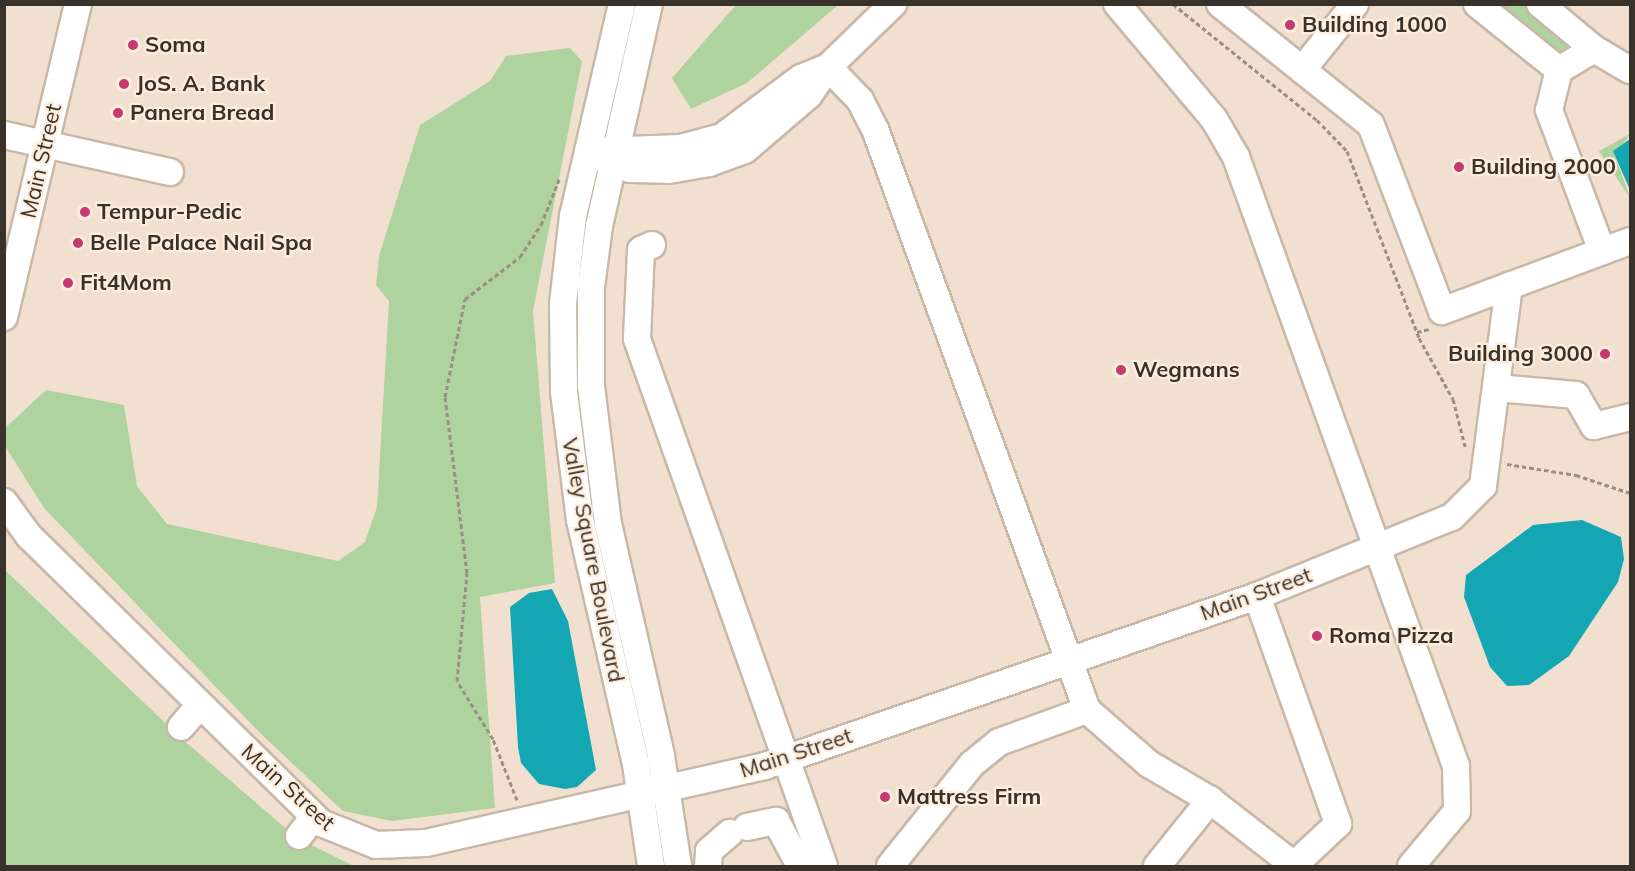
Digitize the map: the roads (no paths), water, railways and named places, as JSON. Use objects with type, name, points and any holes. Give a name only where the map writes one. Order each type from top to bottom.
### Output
[{"type":"street","name":"Main Street","points":[[4,317],[78,4]]},
{"type":"street","name":"Valley Square Boulevard","points":[[622,4],[588,152],[563,304],[566,422],[580,520],[641,794],[651,867]]},
{"type":"street","name":"Valley Square Boulevard","points":[[649,4],[614,156],[591,287],[596,453],[667,789],[678,867]]},
{"type":"street","points":[[588,152],[669,170],[737,153],[809,95],[828,67],[893,4]]},
{"type":"street","points":[[1117,4],[1214,119],[1236,157],[1459,786],[1457,811],[1411,867]]},
{"type":"street","points":[[1220,4],[1371,125],[1442,311],[1630,241]]},
{"type":"street","points":[[1302,70],[1355,4]]},
{"type":"street","points":[[1477,4],[1559,70]]},
{"type":"street","points":[[1540,4],[1594,49],[1630,70]]},
{"type":"street","points":[[1594,49],[1559,70],[1549,110],[1602,251]]},
{"type":"street","points":[[828,67],[860,100],[875,129],[1066,661],[1087,710],[1149,764],[1210,800],[1295,866],[1338,824],[1257,596]]},
{"type":"street","points":[[4,135],[170,172]]},
{"type":"street","points":[[652,245],[641,250],[637,339],[824,867]]},
{"type":"street","name":"Main Street","points":[[4,501],[29,536],[200,705],[306,826],[355,840],[398,847],[523,822],[785,759],[1257,596],[1463,510],[1483,486],[1488,462],[1509,286]]},
{"type":"street","points":[[1497,388],[1576,395],[1594,426],[1630,417]]},
{"type":"street","points":[[180,727],[200,705]]},
{"type":"street","points":[[890,867],[987,752],[1087,710]]},
{"type":"street","points":[[1157,867],[1210,800]]},
{"type":"street","points":[[708,867],[709,851],[739,830],[776,822],[800,867]]},
{"type":"water","points":[[1630,139],[1630,190],[1613,151]]},
{"type":"water","points":[[1582,520],[1621,537],[1624,559],[1618,582],[1569,656],[1529,685],[1507,686],[1490,667],[1464,597],[1466,575],[1533,525]]},
{"type":"water","points":[[552,589],[568,621],[596,770],[577,787],[565,789],[539,784],[521,763],[518,747],[510,607],[529,593]]},
{"type":"place","name":"Building 1000","points":[[1290,25]]},
{"type":"place","name":"Soma","points":[[133,45]]},
{"type":"place","name":"JoS. A. Bank","points":[[124,84]]},
{"type":"place","name":"Panera Bread","points":[[118,113]]},
{"type":"place","name":"Building 2000","points":[[1459,167]]},
{"type":"place","name":"Tempur-Pedic","points":[[85,212]]},
{"type":"place","name":"Belle Palace Nail Spa","points":[[78,243]]},
{"type":"place","name":"Fit4Mom","points":[[68,283]]},
{"type":"place","name":"Building 3000","points":[[1605,354]]},
{"type":"place","name":"Wegmans","points":[[1121,370]]},
{"type":"place","name":"Roma Pizza","points":[[1317,636]]},
{"type":"place","name":"Mattress Firm","points":[[885,797]]}]
